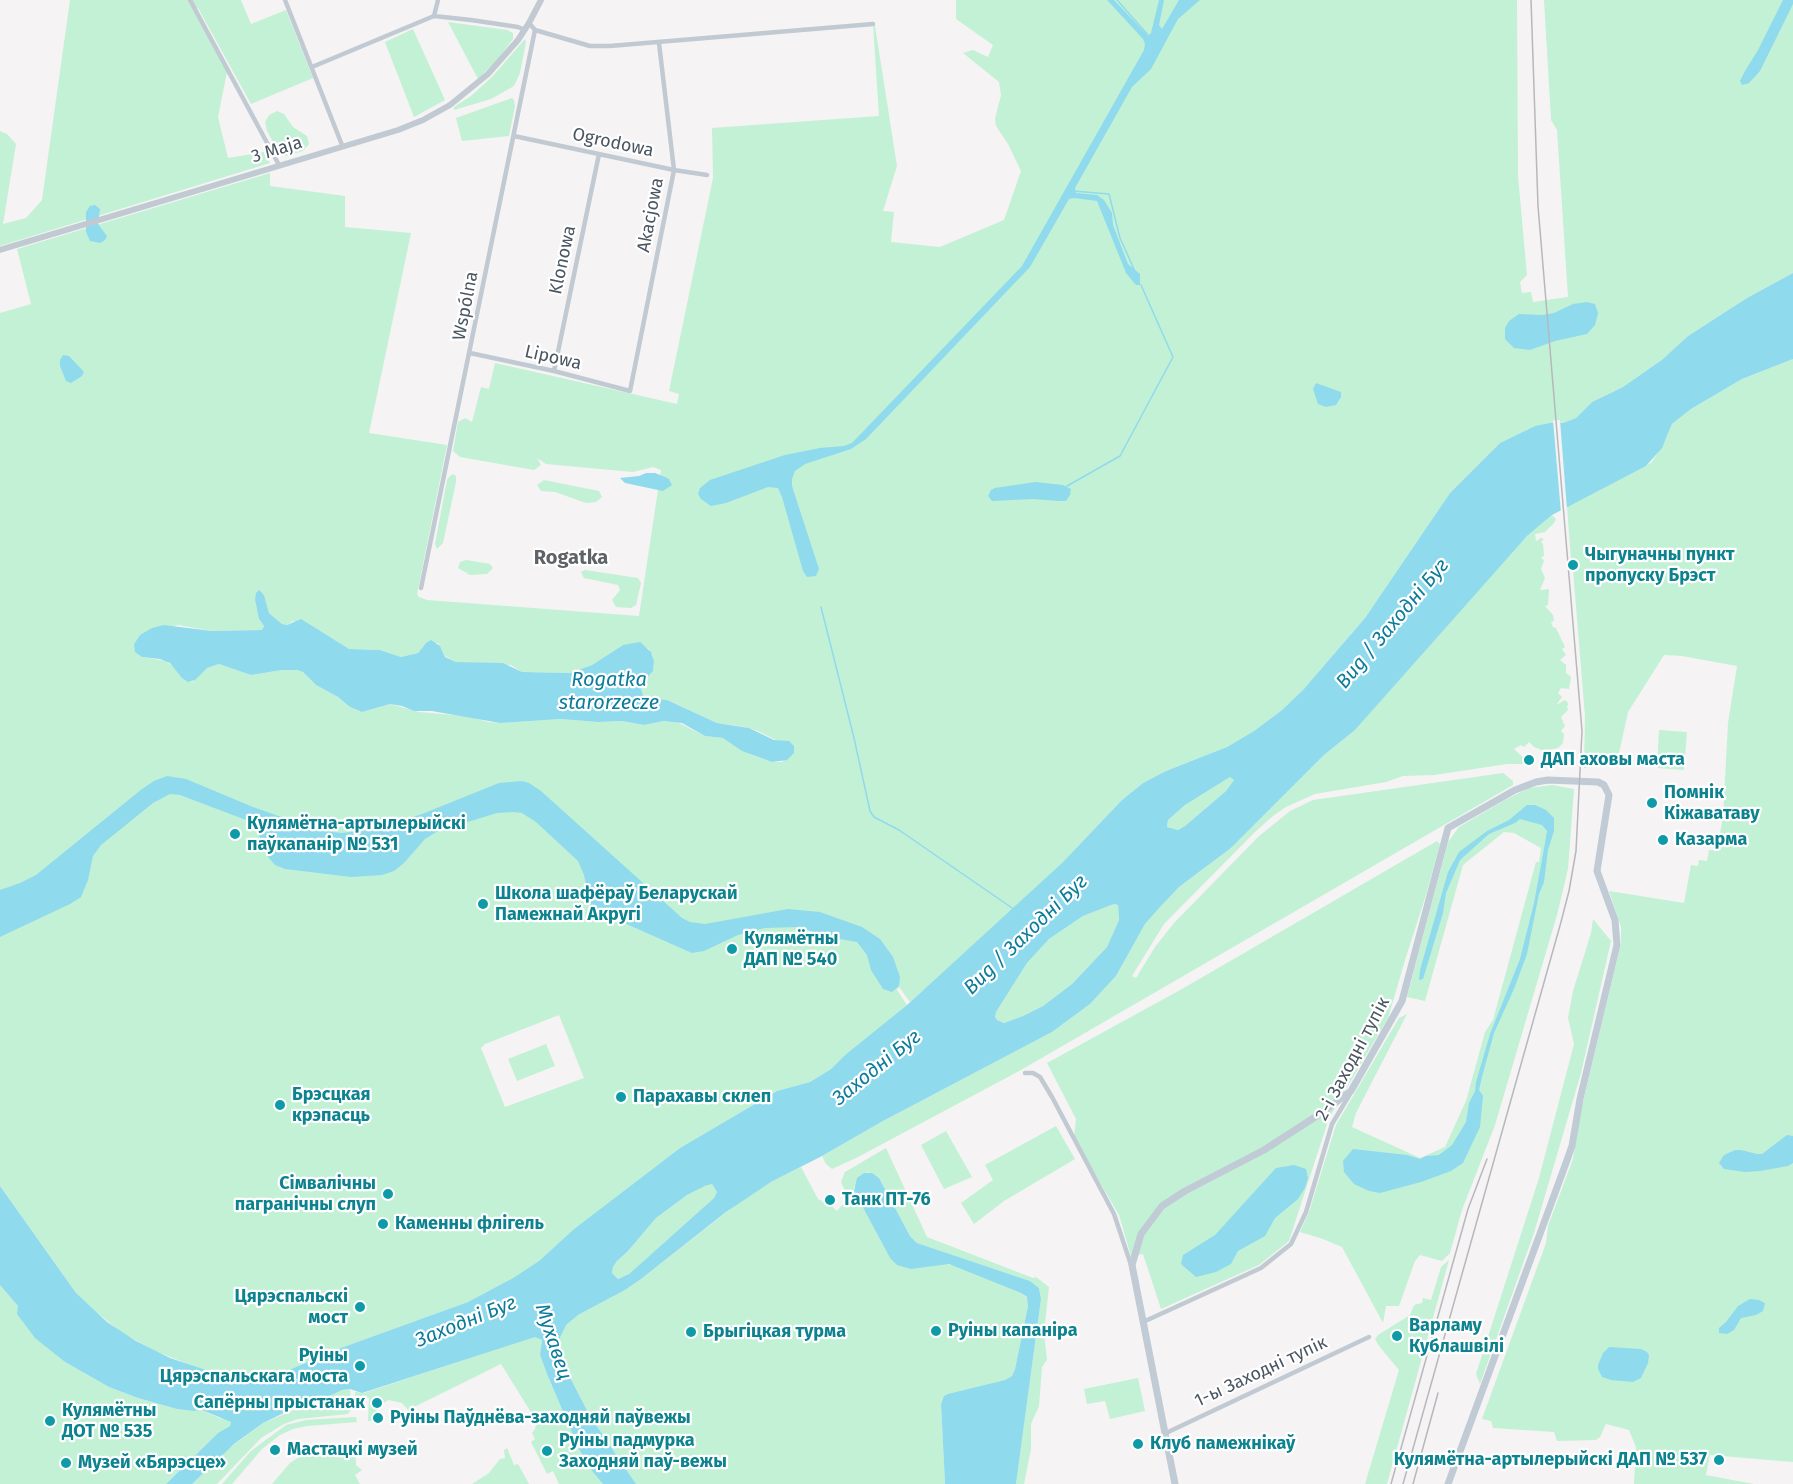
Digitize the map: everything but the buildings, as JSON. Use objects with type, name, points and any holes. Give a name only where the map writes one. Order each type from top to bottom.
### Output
[{"type":"main road","name":"2-і Заходні тупік","points":[[1351,1091],[1402,1001],[1448,828],[1515,790],[1536,782],[1548,780],[1598,782],[1604,785],[1609,795],[1597,871],[1615,920],[1617,945],[1580,1099],[1572,1146],[1448,1484]]},
{"type":"main road","points":[[1175,1484],[1132,1264],[1141,1234],[1162,1206],[1185,1191],[1264,1150],[1351,1091]]},
{"type":"street","points":[[190,0],[279,165]]},
{"type":"street","points":[[285,0],[342,146]]},
{"type":"street","points":[[434,16],[438,0]]},
{"type":"street","name":"3 Maja","points":[[0,250],[398,130],[423,120],[450,105],[504,58],[530,23],[541,0]]},
{"type":"street","points":[[312,67],[434,16],[518,27],[525,30]]},
{"type":"street","points":[[530,23],[535,30],[590,46],[659,43],[873,24]]},
{"type":"street","name":"Wspólna","points":[[421,588],[535,30]]},
{"type":"street","name":"Akacjowa","points":[[630,391],[674,170],[659,43]]},
{"type":"street","name":"Ogrodowa","points":[[513,136],[707,175]]},
{"type":"street","name":"Klonowa","points":[[554,371],[598,154]]},
{"type":"street","name":"Lipowa","points":[[470,353],[554,371],[630,391]]},
{"type":"street","points":[[1025,1072],[1040,1077],[1052,1097],[1114,1214],[1133,1270]]},
{"type":"street","name":"2-і Заходні тупік","points":[[1143,1322],[1261,1268],[1291,1244],[1306,1212],[1332,1124],[1351,1091]]},
{"type":"street","points":[[1323,1112],[1332,1118],[1332,1124]]},
{"type":"street","name":"1-ы Заходні тупік","points":[[1166,1433],[1369,1337]]},
{"type":"green space","points":[[70,0],[241,0],[251,24],[286,10],[313,78],[251,104],[198,8],[192,7],[227,72],[218,117],[228,158],[264,152],[270,163],[0,246],[0,131],[7,134],[16,144],[3,224],[26,218],[42,200]]},
{"type":"green space","points":[[956,0],[1517,0],[1518,176],[1527,275],[1520,282],[1522,293],[1531,292],[1533,302],[1568,297],[1557,130],[1551,120],[1544,0],[1793,0],[1793,273],[1747,298],[1688,336],[1663,359],[1623,387],[1592,402],[1576,418],[1563,423],[1535,426],[1500,443],[1450,493],[1365,618],[1303,690],[1282,710],[1227,747],[1166,771],[1143,783],[1122,800],[1063,862],[1013,909],[910,1002],[899,987],[897,990],[907,1005],[831,1069],[810,1082],[777,1091],[680,1148],[574,1229],[539,1261],[513,1278],[468,1302],[338,1349],[282,1373],[265,1377],[240,1378],[201,1369],[155,1351],[121,1332],[76,1293],[0,1186],[0,313],[31,304],[17,249],[270,173],[270,186],[345,196],[345,227],[411,233],[369,433],[447,445],[417,594],[427,600],[639,616],[661,470],[653,467],[633,472],[546,464],[537,458],[541,465],[534,470],[460,457],[453,451],[458,422],[465,418],[472,422],[481,387],[489,389],[495,363],[677,404],[679,394],[669,391],[713,178],[712,128],[879,116],[873,24],[897,166],[883,211],[894,212],[891,242],[940,247],[1004,220],[1021,171],[996,126],[995,119],[1001,95],[999,82],[963,53],[973,50],[988,57],[993,45],[956,19]],"holes":[[[263,593],[269,613],[282,624],[287,625],[293,621],[349,649],[380,650],[401,657],[418,653],[426,643],[438,643],[445,656],[456,662],[511,665],[522,672],[570,673],[592,665],[623,645],[648,648],[653,656],[654,666],[650,675],[640,686],[643,695],[667,700],[717,723],[758,731],[780,742],[783,762],[772,762],[752,755],[723,738],[705,736],[677,722],[664,721],[644,725],[622,721],[561,719],[500,723],[466,716],[419,712],[390,704],[362,712],[350,707],[297,670],[251,675],[219,664],[207,668],[192,682],[182,678],[166,661],[142,657],[134,644],[140,635],[178,625],[212,631],[262,630],[264,626],[259,619]],[[559,1015],[584,1078],[505,1107],[481,1048],[485,1044]]]},
{"type":"green space","points":[[448,22],[507,30],[513,33],[513,39],[498,59],[478,79]]},
{"type":"green space","points":[[413,29],[445,100],[414,117],[385,42]]},
{"type":"green space","points":[[525,39],[520,73],[514,86],[491,99],[454,110],[454,107],[471,96],[492,77]]},
{"type":"green space","points":[[512,98],[515,106],[509,136],[462,141],[456,118]]},
{"type":"green space","points":[[277,111],[284,114],[293,127],[307,136],[309,144],[303,151],[286,156],[278,151],[267,131],[265,122],[269,115]]},
{"type":"green space","points":[[1793,359],[1793,1462],[1710,1455],[1706,1475],[1754,1484],[1634,1484],[1636,1447],[1629,1430],[1606,1424],[1600,1437],[1596,1440],[1557,1441],[1554,1432],[1493,1428],[1491,1421],[1482,1419],[1546,1243],[1548,1226],[1573,1159],[1581,1110],[1621,944],[1621,927],[1609,891],[1684,903],[1691,865],[1698,866],[1699,860],[1707,861],[1709,850],[1717,850],[1723,817],[1728,723],[1737,666],[1664,655],[1628,712],[1616,767],[1608,764],[1584,768],[1585,716],[1573,570],[1578,569],[1577,559],[1571,560],[1567,506],[1652,462],[1672,424],[1691,409],[1742,379]]},
{"type":"green space","points":[[453,474],[456,476],[456,482],[443,543],[437,549],[435,544],[447,480]]},
{"type":"green space","points":[[544,480],[599,491],[602,497],[596,502],[586,503],[555,492],[541,491],[537,485]]},
{"type":"green space","points":[[1552,515],[1556,519],[1554,523],[1545,532],[1535,534],[1536,541],[1544,539],[1541,542],[1544,556],[1541,557],[1544,561],[1541,569],[1545,578],[1540,590],[1549,589],[1548,605],[1545,606],[1553,615],[1554,621],[1551,622],[1565,647],[1562,649],[1566,655],[1560,660],[1566,665],[1566,673],[1571,677],[1569,689],[1561,688],[1558,693],[1562,697],[1556,705],[1565,700],[1569,704],[1568,710],[1561,717],[1565,726],[1561,731],[1564,734],[1563,743],[1558,748],[1544,751],[1529,742],[1524,747],[1521,745],[1514,749],[1528,762],[1526,764],[1507,764],[1434,775],[1403,776],[1386,782],[1315,794],[1286,807],[1254,833],[1164,924],[1132,976],[1136,978],[1155,947],[1174,923],[1258,837],[1290,811],[1313,800],[1503,773],[1513,781],[1513,785],[1021,1070],[858,1157],[832,1169],[826,1164],[822,1156],[883,1121],[1052,1032],[1090,1004],[1116,976],[1145,924],[1158,908],[1179,887],[1231,848],[1324,755],[1355,730],[1489,577],[1527,536]]},
{"type":"green space","points":[[466,560],[490,564],[493,568],[487,574],[470,575],[458,568],[460,562]]},
{"type":"green space","points":[[585,570],[638,578],[641,583],[636,605],[631,608],[616,607],[612,600],[620,590],[618,585],[584,578],[581,572]]},
{"type":"green space","points":[[1659,730],[1687,732],[1684,770],[1657,768]]},
{"type":"green space","points":[[1230,777],[1234,781],[1226,791],[1185,826],[1178,830],[1167,827],[1168,820],[1185,805]]},
{"type":"green space","points":[[1552,785],[1574,789],[1568,869],[1557,915],[1495,1125],[1462,1210],[1450,1253],[1442,1261],[1420,1255],[1415,1261],[1399,1306],[1386,1306],[1383,1323],[1342,1247],[1300,1232],[1309,1212],[1336,1125],[1399,1018],[1407,1014],[1356,1113],[1352,1127],[1420,1158],[1445,1147],[1466,1101],[1485,1032],[1493,1020],[1536,862],[1539,862],[1541,848],[1514,833],[1504,832],[1463,865],[1425,1001],[1407,997],[1448,842],[1459,827],[1505,800],[1529,788]]},
{"type":"green space","points":[[1437,841],[1440,844],[1426,895],[1388,1018],[1329,1118],[1289,1241],[1259,1265],[1161,1309],[1143,1254],[1131,1256],[1119,1215],[1074,1138],[1076,1119],[1047,1063],[1182,989]]},
{"type":"green space","points":[[1114,904],[1118,905],[1119,920],[1107,947],[1072,984],[1043,1006],[1023,1016],[1004,1023],[997,1020],[996,1012],[1027,963],[1049,939],[1083,916]]},
{"type":"green space","points":[[1593,919],[1611,941],[1581,1073],[1534,1233],[1480,1384],[1476,1374],[1539,1178],[1574,1044],[1568,1018]]},
{"type":"green space","points":[[546,1044],[555,1066],[517,1081],[508,1059]]},
{"type":"green space","points":[[1056,1126],[1075,1159],[1004,1201],[974,1224],[961,1203],[993,1180],[985,1165]]},
{"type":"green space","points":[[946,1131],[972,1177],[944,1189],[921,1145]]},
{"type":"green space","points":[[886,1148],[927,1237],[1033,1278],[1036,1277],[1049,1287],[1044,1332],[1047,1360],[1042,1367],[1039,1406],[1031,1424],[1031,1449],[1024,1484],[1016,1484],[1041,1299],[1039,1288],[1030,1281],[917,1243],[910,1236],[879,1178],[868,1172],[854,1187],[854,1191],[890,1258],[916,1268],[953,1265],[1021,1293],[1028,1299],[1012,1376],[1005,1380],[944,1396],[941,1404],[945,1484],[636,1484],[590,1416],[562,1362],[558,1342],[565,1325],[578,1315],[641,1279],[742,1200],[801,1167],[818,1199],[823,1202],[827,1201],[837,1211],[848,1198],[841,1182],[845,1172]]},
{"type":"green space","points":[[712,1184],[717,1192],[714,1198],[629,1274],[618,1279],[612,1273],[617,1261],[656,1218],[687,1195]]},
{"type":"green space","points":[[1449,1260],[1387,1484],[1365,1484],[1399,1370],[1375,1339],[1410,1315],[1414,1305],[1422,1303],[1423,1298],[1431,1300],[1441,1267]]},
{"type":"green space","points":[[0,1285],[53,1351],[65,1362],[109,1387],[177,1409],[202,1410],[228,1420],[231,1422],[230,1426],[218,1433],[166,1484],[0,1484]]},
{"type":"green space","points":[[533,1337],[542,1340],[540,1355],[547,1374],[579,1449],[603,1484],[559,1484],[553,1471],[547,1474],[531,1442],[535,1439],[532,1433],[537,1422],[501,1364],[408,1410],[402,1403],[388,1400],[378,1407],[372,1421],[368,1421],[369,1398],[355,1400],[355,1392],[364,1393]]},
{"type":"green space","points":[[1138,1378],[1145,1411],[1110,1419],[1105,1401],[1087,1404],[1084,1389]]},
{"type":"green space","points":[[350,1389],[352,1408],[348,1414],[298,1419],[284,1424],[261,1438],[217,1484],[192,1484],[228,1449],[263,1423],[342,1390]]},
{"type":"green space","points":[[356,1417],[357,1422],[307,1426],[280,1435],[262,1449],[232,1484],[222,1484],[251,1451],[286,1425],[306,1420]]},
{"type":"green space","points":[[355,1443],[356,1465],[362,1470],[355,1475],[360,1484],[272,1484],[290,1463],[301,1456]]},
{"type":"green space","points":[[507,1448],[514,1465],[518,1464],[529,1484],[472,1484],[489,1473],[500,1459],[505,1458],[504,1450]]},
{"type":"water","points":[[1107,0],[1114,0],[1148,36],[1151,33],[1159,0],[1164,0],[1159,25],[1162,29],[1179,0],[1200,0],[1178,19],[1151,69],[1132,87],[1075,188],[1076,193],[1097,195],[1104,200],[1112,213],[1113,225],[1128,264],[1140,274],[1140,285],[1136,285],[1126,273],[1097,201],[1069,199],[1030,267],[866,439],[851,449],[805,464],[795,471],[792,486],[819,569],[816,576],[807,577],[803,571],[778,488],[768,487],[726,503],[711,506],[701,499],[698,494],[700,488],[710,480],[785,455],[852,443],[1022,266],[1144,50],[1143,39]]},
{"type":"water","points":[[1783,0],[1793,0],[1793,4],[1760,71],[1749,83],[1742,85],[1740,81]]},
{"type":"water","points":[[95,205],[100,209],[98,224],[107,236],[100,243],[90,241],[86,232],[86,212],[90,206]]},
{"type":"water","points":[[1793,273],[1793,359],[1742,379],[1691,409],[1672,424],[1662,448],[1646,466],[1552,515],[1527,536],[1355,730],[1324,755],[1231,848],[1179,887],[1159,908],[1145,924],[1116,976],[1090,1004],[1052,1032],[771,1182],[726,1212],[641,1279],[578,1315],[566,1325],[558,1342],[562,1362],[590,1416],[636,1484],[603,1484],[593,1472],[579,1449],[547,1374],[540,1355],[542,1340],[535,1337],[362,1393],[350,1389],[342,1390],[286,1412],[263,1423],[234,1444],[192,1484],[166,1484],[218,1433],[230,1426],[231,1422],[202,1410],[177,1409],[138,1398],[109,1387],[65,1362],[35,1338],[17,1314],[18,1306],[0,1285],[0,1186],[76,1293],[107,1322],[136,1341],[170,1358],[215,1373],[240,1378],[282,1373],[338,1349],[468,1302],[513,1278],[539,1261],[574,1229],[680,1148],[777,1091],[810,1082],[831,1069],[907,1005],[1013,908],[1063,862],[1122,800],[1143,783],[1166,771],[1227,747],[1282,710],[1303,690],[1365,618],[1450,493],[1500,443],[1535,426],[1563,423],[1576,418],[1592,402],[1623,387],[1663,359],[1688,336],[1747,298]],"holes":[[[1230,777],[1234,780],[1226,791],[1185,826],[1178,830],[1167,827],[1168,820],[1185,805]],[[1114,904],[1118,905],[1119,920],[1107,947],[1072,984],[1043,1006],[1004,1023],[997,1020],[996,1012],[1027,963],[1049,939],[1083,916]],[[712,1184],[717,1192],[714,1198],[629,1274],[618,1279],[612,1273],[613,1267],[656,1218],[687,1195]]]},
{"type":"water","points":[[1587,302],[1595,304],[1598,313],[1595,325],[1587,334],[1555,341],[1530,350],[1514,348],[1505,339],[1505,328],[1509,321],[1519,314],[1554,313],[1573,304]]},
{"type":"water","points":[[63,355],[69,356],[84,372],[71,383],[66,381],[60,366]]},
{"type":"water","points":[[1316,383],[1341,392],[1336,405],[1326,407],[1318,404],[1313,389]]},
{"type":"water","points":[[655,473],[665,477],[672,485],[663,491],[625,483],[620,478]]},
{"type":"water","points":[[1035,482],[1063,485],[1071,489],[1070,495],[1066,501],[1033,499],[992,501],[988,496],[995,488]]},
{"type":"water","name":"Rogatka starorzecze","points":[[259,590],[264,595],[269,613],[282,624],[287,625],[301,619],[349,649],[380,650],[401,657],[418,653],[431,640],[440,646],[445,657],[456,662],[503,663],[522,672],[570,673],[592,665],[623,645],[640,642],[651,652],[654,661],[653,671],[640,686],[643,695],[667,700],[717,723],[749,728],[774,740],[789,741],[794,746],[794,753],[787,760],[772,762],[742,751],[723,738],[705,736],[682,723],[664,721],[644,725],[622,721],[561,719],[500,723],[432,711],[414,711],[390,704],[362,712],[350,707],[297,670],[251,675],[219,664],[207,668],[195,680],[188,682],[170,663],[160,659],[142,657],[135,652],[134,644],[140,635],[152,628],[164,625],[212,631],[262,630],[264,626],[259,619],[255,599]]},
{"type":"water","points":[[167,776],[186,779],[304,825],[323,831],[342,833],[376,829],[422,814],[499,783],[522,781],[529,783],[541,791],[682,918],[690,922],[705,924],[788,909],[820,912],[862,927],[880,939],[893,957],[900,977],[899,986],[892,992],[883,989],[871,970],[867,955],[857,942],[828,937],[799,927],[765,928],[738,935],[704,951],[692,953],[606,915],[594,909],[590,904],[584,875],[578,861],[536,822],[522,813],[514,812],[497,813],[438,831],[425,839],[394,871],[382,875],[351,877],[285,869],[275,865],[268,857],[258,833],[246,820],[180,795],[170,794],[153,803],[101,845],[93,856],[88,880],[81,897],[0,937],[0,890],[36,875],[142,789]]},
{"type":"water","points":[[1527,805],[1535,805],[1546,810],[1554,818],[1554,831],[1527,954],[1494,1033],[1482,1077],[1479,1090],[1483,1096],[1480,1127],[1463,1163],[1451,1171],[1380,1193],[1369,1191],[1354,1184],[1344,1172],[1343,1161],[1353,1149],[1407,1155],[1420,1159],[1439,1155],[1452,1145],[1466,1122],[1469,1103],[1475,1091],[1490,1034],[1520,959],[1534,903],[1547,831],[1542,825],[1520,819],[1489,834],[1460,860],[1446,893],[1443,913],[1423,979],[1419,980],[1420,970],[1448,872],[1459,852],[1487,831],[1509,820]]},
{"type":"water","points":[[1787,1135],[1793,1136],[1793,1163],[1788,1166],[1745,1172],[1724,1169],[1719,1163],[1724,1155],[1735,1150],[1762,1154]]},
{"type":"water","points":[[1294,1165],[1306,1169],[1308,1178],[1305,1188],[1298,1199],[1275,1218],[1265,1236],[1238,1251],[1231,1264],[1216,1272],[1196,1277],[1181,1264],[1183,1255],[1215,1235],[1276,1168]]},
{"type":"water","points":[[864,1173],[872,1173],[879,1178],[910,1236],[917,1243],[1030,1281],[1039,1288],[1041,1299],[1016,1484],[945,1484],[941,1404],[944,1396],[948,1394],[1005,1380],[1012,1376],[1028,1306],[1027,1297],[949,1264],[911,1269],[897,1265],[890,1258],[854,1191],[857,1178]]},
{"type":"water","points":[[1750,1299],[1765,1303],[1763,1311],[1741,1318],[1734,1330],[1727,1334],[1719,1333],[1719,1328],[1738,1306]]},
{"type":"water","points":[[1609,1347],[1641,1349],[1647,1352],[1648,1363],[1641,1378],[1633,1382],[1602,1377],[1598,1365],[1603,1353]]},
{"type":"pier","points":[[1553,420],[1560,420],[1567,510],[1561,513]]},
{"type":"waterway","points":[[1117,0],[1148,35]]},
{"type":"waterway","points":[[1073,191],[1109,194],[1120,238],[1134,269]]},
{"type":"waterway","points":[[1067,486],[1120,456],[1173,357],[1141,285]]},
{"type":"waterway","points":[[821,607],[870,811],[874,817],[899,830],[1015,910]]},
{"type":"railway","points":[[1403,1484],[1561,922],[1576,851],[1582,731],[1538,206],[1531,0]]},
{"type":"railway","points":[[1391,1484],[1468,1209],[1487,1159]]},
{"type":"railway","points":[[1413,1484],[1438,1393]]},
{"type":"place","name":"Чыгуначны пункт пропуску Брэст","points":[[1573,565]]},
{"type":"place","name":"ДАП аховы маста","points":[[1529,760]]},
{"type":"place","name":"Помнік Кіжаватаву","points":[[1652,803]]},
{"type":"place","name":"Кулямётна-артылерыйскі паўкапанір № 531","points":[[235,834]]},
{"type":"place","name":"Казарма","points":[[1663,840]]},
{"type":"place","name":"Школа шафёраў Беларускай Памежнай Акругі","points":[[483,904]]},
{"type":"place","name":"Кулямётны ДАП № 540","points":[[732,949]]},
{"type":"place","name":"Парахавы склеп","points":[[621,1097]]},
{"type":"place","name":"Брэсцкая крэпасць","points":[[280,1105]]},
{"type":"place","name":"Сімвалічны пагранічны слуп","points":[[388,1194]]},
{"type":"place","name":"Танк ПТ-76","points":[[830,1200]]},
{"type":"place","name":"Каменны флігель","points":[[383,1224]]},
{"type":"place","name":"Цярэспальскі мост","points":[[360,1307]]},
{"type":"place","name":"Руіны капаніра","points":[[936,1331]]},
{"type":"place","name":"Брыгіцкая турма","points":[[691,1332]]},
{"type":"place","name":"Варламу Кублашвілі","points":[[1397,1336]]},
{"type":"place","name":"Руіны Цярэспальскага моста","points":[[360,1366]]},
{"type":"place","name":"Сапёрны прыстанак","points":[[377,1403]]},
{"type":"place","name":"Руіны Паўднёва-заходняй паўвежы","points":[[378,1418]]},
{"type":"place","name":"Кулямётны ДОТ № 535","points":[[50,1421]]},
{"type":"place","name":"Клуб памежнікаў","points":[[1138,1444]]},
{"type":"place","name":"Мастацкі музей","points":[[275,1450]]},
{"type":"place","name":"Руіны падмурка Заходняй паў-вежы","points":[[547,1451]]},
{"type":"place","name":"Кулямётна-артылерыйскі ДАП № 537","points":[[1719,1460]]},
{"type":"place","name":"Музей «Бярэсце»","points":[[66,1463]]},
{"type":"district","name":"Rogatka","points":[[571,558]]},
{"type":"water label","name":"Bug / Заходні Буг","points":[[1393,624]]},
{"type":"water label","name":"Bug / Заходні Буг","points":[[1026,935]]},
{"type":"water label","name":"Заходні Буг","points":[[877,1068]]},
{"type":"water label","name":"Заходні Буг","points":[[466,1322]]},
{"type":"water label","name":"Мухавец","points":[[553,1342]]}]
